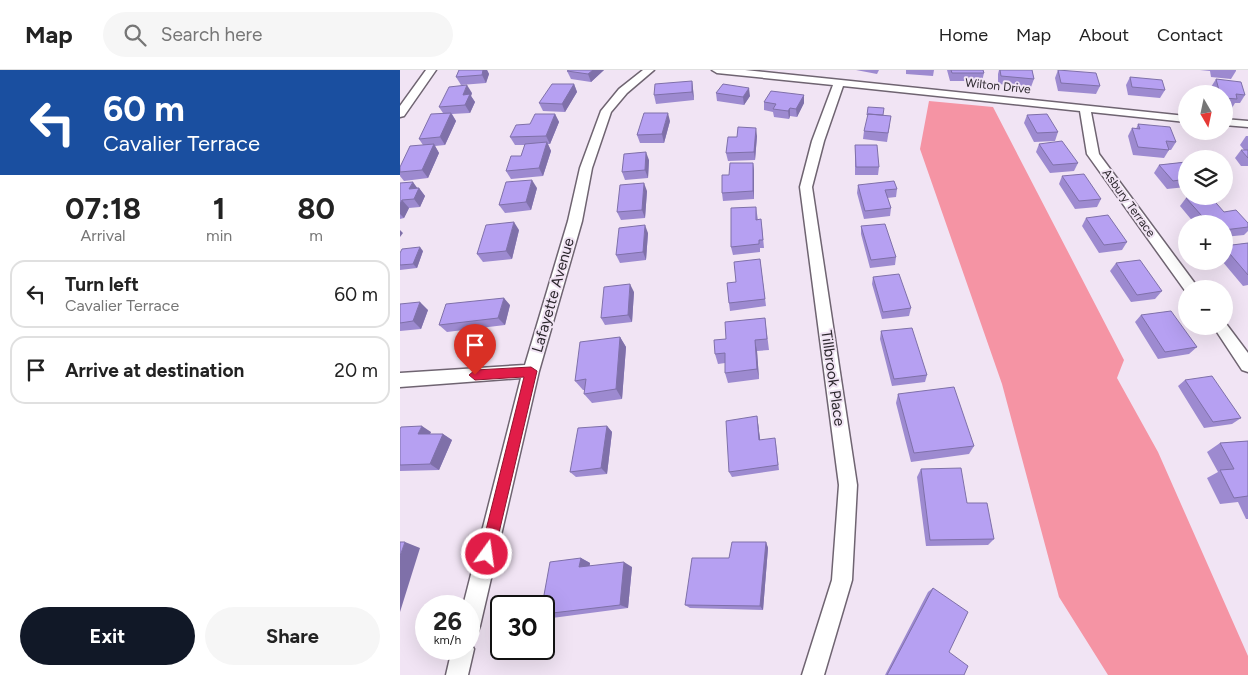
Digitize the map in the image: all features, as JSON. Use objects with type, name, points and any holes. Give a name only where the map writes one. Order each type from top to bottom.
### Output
[{"type":"street","points":[[400,114],[431,70]]},
{"type":"street","name":"Lafayette Avenue","points":[[477,595],[531,371],[575,221],[586,168],[606,111],[649,70]]},
{"type":"street","name":"Wilton Drive","points":[[717,70],[1178,117]]},
{"type":"street","name":"Tillbrook Place","points":[[813,675],[842,580],[848,485],[806,187],[818,141],[839,83]]},
{"type":"street","name":"Asbury Terrace","points":[[1085,108],[1093,154],[1185,280]]},
{"type":"street","points":[[1233,123],[1248,124]]},
{"type":"street","points":[[1226,335],[1248,365]]},
{"type":"street","points":[[400,380],[531,371]]},
{"type":"street","points":[[457,675],[460,660]]},
{"type":"shaded area","points":[[929,101],[993,107],[1124,360],[1117,378],[1158,452],[1248,656],[1248,675],[1108,675],[1059,597],[1002,384],[920,149]]},
{"type":"building","points":[[459,70],[483,70],[482,75],[456,77]]},
{"type":"building","points":[[593,70],[588,74],[567,71]]},
{"type":"building","points":[[951,70],[983,70],[984,73],[952,73]]},
{"type":"building","points":[[1000,70],[1032,70],[1034,79],[1001,76]]},
{"type":"building","points":[[1058,70],[1096,73],[1100,86],[1061,83]]},
{"type":"building","points":[[1130,77],[1162,80],[1165,90],[1132,87]]},
{"type":"building","points":[[1216,79],[1241,82],[1245,95],[1236,94],[1237,99],[1233,99],[1233,85],[1218,85]]},
{"type":"building","points":[[692,81],[692,92],[654,95],[655,84]]},
{"type":"building","points":[[552,84],[574,84],[562,104],[539,103]]},
{"type":"building","points":[[723,84],[749,88],[743,97],[716,93]]},
{"type":"building","points":[[467,85],[463,95],[470,94],[465,105],[439,107],[449,87]]},
{"type":"building","points":[[771,91],[804,95],[796,109],[790,108],[788,111],[773,109],[776,104],[764,102]]},
{"type":"building","points":[[868,107],[884,108],[883,115],[867,115]]},
{"type":"building","points":[[451,113],[440,137],[419,139],[431,114]]},
{"type":"building","points":[[644,113],[668,113],[662,134],[637,135]]},
{"type":"building","points":[[535,114],[555,114],[546,136],[510,137],[516,125],[530,124]]},
{"type":"building","points":[[868,114],[891,116],[888,133],[864,131]]},
{"type":"building","points":[[1047,114],[1058,132],[1037,133],[1027,115]]},
{"type":"building","points":[[1138,124],[1170,127],[1176,142],[1166,141],[1169,150],[1138,147],[1132,128],[1140,129]]},
{"type":"building","points":[[738,127],[756,128],[754,152],[726,153],[728,137],[737,137]]},
{"type":"building","points":[[1062,141],[1078,163],[1053,165],[1039,144]]},
{"type":"building","points":[[547,142],[539,168],[506,171],[511,156],[521,156],[525,144]]},
{"type":"building","points":[[434,144],[422,170],[400,172],[400,167],[410,146]]},
{"type":"building","points":[[855,145],[877,145],[879,167],[856,167]]},
{"type":"building","points":[[1241,150],[1248,150],[1248,158]]},
{"type":"building","points":[[646,152],[645,170],[622,172],[624,154]]},
{"type":"building","points":[[730,163],[753,163],[753,191],[722,193],[722,175],[729,175]]},
{"type":"building","points":[[1178,163],[1178,180],[1173,181],[1159,165]]},
{"type":"building","points":[[1084,174],[1101,199],[1079,201],[1062,176]]},
{"type":"building","points":[[532,180],[526,202],[499,205],[506,182]]},
{"type":"building","points":[[894,181],[897,189],[885,190],[891,208],[865,211],[858,185]]},
{"type":"building","points":[[413,182],[409,189],[419,188],[414,199],[402,200],[400,204],[400,183]]},
{"type":"building","points":[[644,183],[642,210],[617,212],[620,185]]},
{"type":"building","points":[[1192,205],[1218,205],[1224,212],[1236,210],[1248,223],[1248,227],[1233,229],[1233,215],[1201,215]]},
{"type":"building","points":[[756,207],[756,220],[761,219],[763,240],[759,240],[759,244],[731,247],[731,208]]},
{"type":"building","points":[[1108,215],[1127,242],[1104,245],[1086,218]]},
{"type":"building","points":[[514,222],[506,251],[477,254],[486,225]]},
{"type":"building","points":[[885,224],[896,257],[871,260],[861,226]]},
{"type":"building","points":[[645,225],[643,252],[616,255],[619,228]]},
{"type":"building","points":[[1248,243],[1248,275],[1233,258],[1233,245]]},
{"type":"building","points":[[420,247],[413,264],[400,265],[402,249]]},
{"type":"building","points":[[760,259],[765,299],[729,303],[727,283],[736,282],[734,262]]},
{"type":"building","points":[[1140,260],[1162,291],[1137,295],[1116,263]]},
{"type":"building","points":[[899,274],[911,308],[883,312],[873,277]]},
{"type":"building","points":[[630,284],[628,315],[601,318],[604,287]]},
{"type":"building","points":[[504,298],[498,318],[439,325],[446,304]]},
{"type":"building","points":[[420,302],[413,321],[400,323],[400,304]]},
{"type":"building","points":[[1171,311],[1178,321],[1178,335],[1188,335],[1197,347],[1165,352],[1141,315]]},
{"type":"building","points":[[765,318],[767,339],[755,340],[757,369],[725,373],[725,353],[715,354],[714,340],[726,339],[725,322]]},
{"type":"building","points":[[912,328],[927,375],[894,379],[881,331]]},
{"type":"building","points":[[620,337],[616,389],[584,394],[586,379],[575,381],[580,342]]},
{"type":"building","points":[[1212,376],[1241,418],[1213,422],[1185,380]]},
{"type":"building","points":[[954,387],[974,446],[914,453],[898,394]]},
{"type":"building","points":[[757,416],[759,440],[775,438],[778,465],[729,472],[726,421]]},
{"type":"building","points":[[422,426],[418,434],[443,434],[430,464],[400,465],[401,427]]},
{"type":"building","points":[[607,426],[601,468],[570,472],[578,428]]},
{"type":"building","points":[[1248,441],[1248,496],[1234,498],[1220,470],[1234,469],[1220,443]]},
{"type":"building","points":[[961,468],[967,503],[987,503],[994,539],[930,540],[921,469]]},
{"type":"building","points":[[400,542],[405,542],[400,556]]},
{"type":"building","points":[[732,542],[766,542],[760,606],[685,605],[692,558],[729,558]]},
{"type":"building","points":[[581,558],[579,567],[624,562],[620,605],[555,613],[555,595],[544,595],[550,562]]},
{"type":"building","points":[[933,588],[968,612],[949,652],[968,666],[964,675],[887,675]]},
{"type":"route","points":[[475,375],[531,371],[487,554]]}]
